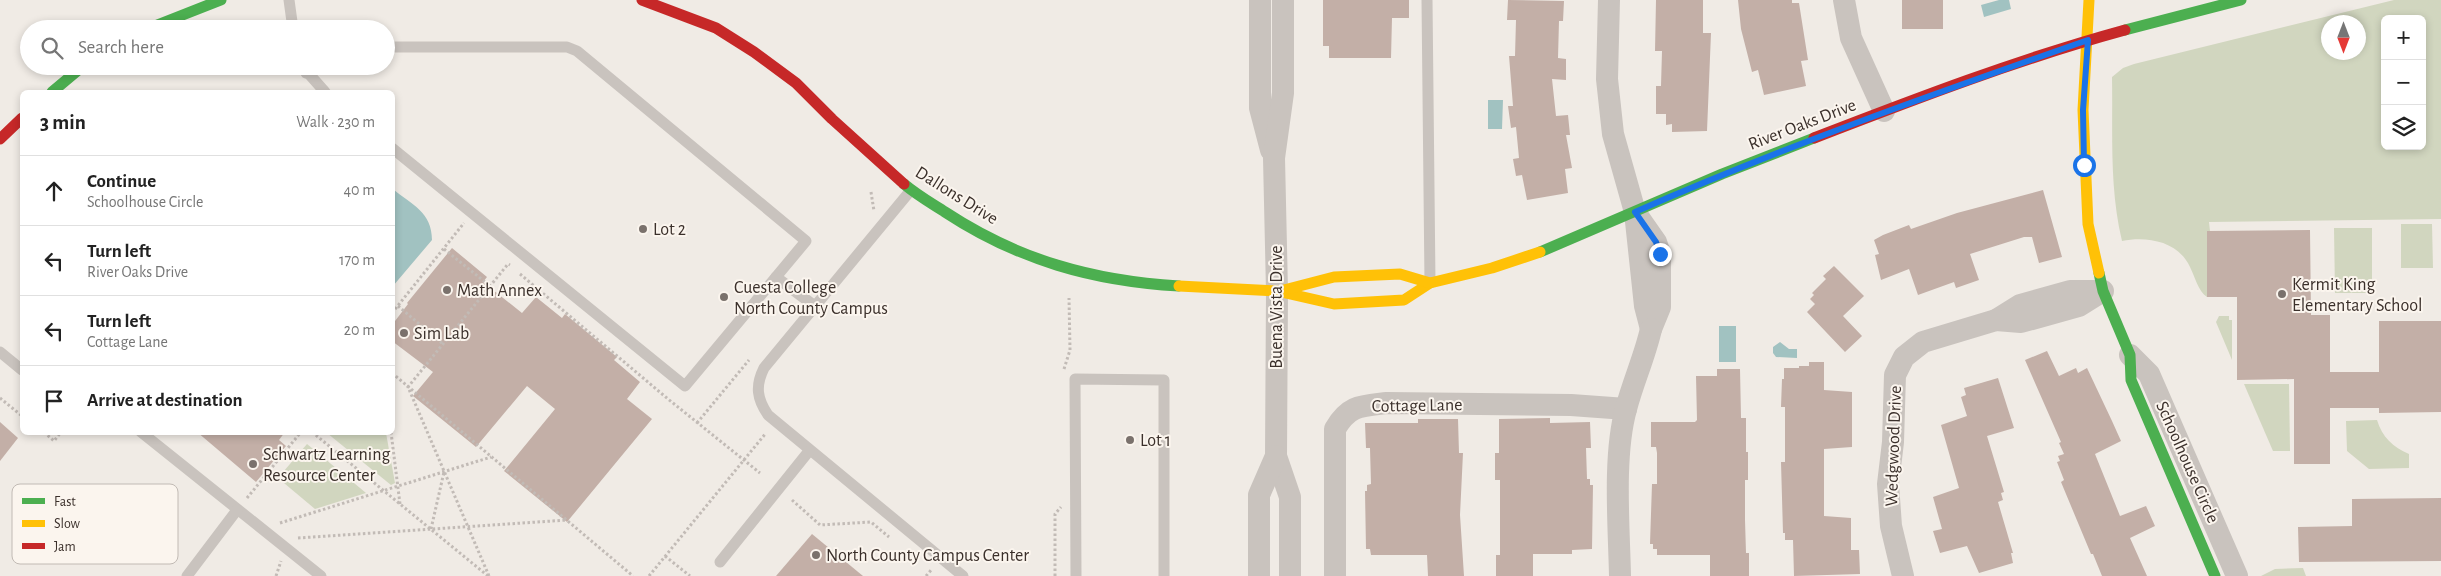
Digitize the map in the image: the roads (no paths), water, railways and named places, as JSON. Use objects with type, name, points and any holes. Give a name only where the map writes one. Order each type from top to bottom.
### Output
[{"type":"street","points":[[170,20],[221,0]]},
{"type":"street","name":"Dallons Drive","points":[[642,0],[716,28],[754,52],[796,83],[832,119],[911,190],[965,225],[1029,256],[1082,273],[1134,283],[1278,291]]},
{"type":"street","name":"Buena Vista Drive","points":[[1260,0],[1260,108],[1274,158]]},
{"type":"street","name":"Buena Vista Drive","points":[[1283,0],[1284,93],[1274,158],[1278,291],[1276,456],[1290,497],[1290,576]]},
{"type":"street","points":[[1609,0],[1607,79],[1613,134],[1635,212],[1645,306],[1652,329],[1646,354],[1626,409],[1619,447],[1620,576]]},
{"type":"street","points":[[1844,0],[1851,38],[1884,111]]},
{"type":"street","name":"Schoolhouse Circle","points":[[2089,0],[2083,110],[2084,165],[2088,224],[2103,291],[2130,355],[2149,374],[2237,576]]},
{"type":"street","name":"River Oaks Drive","points":[[1278,291],[1334,304],[1404,300],[1430,283],[1492,268],[1544,251],[1722,174],[1884,111],[2192,5],[2241,0]]},
{"type":"street","points":[[54,90],[72,75]]},
{"type":"street","points":[[0,139],[20,120]]},
{"type":"street","points":[[1278,291],[1334,277],[1400,274],[1430,283]]},
{"type":"street","name":"Wedgwood Drive","points":[[1903,576],[1891,526],[1888,484],[1893,442],[1895,376],[1904,356],[1923,342],[1996,320],[2020,305],[2070,291],[2103,291]]},
{"type":"street","name":"Schoolhouse Circle","points":[[2130,355],[2130,380],[2215,576]]},
{"type":"street","name":"Cottage Lane","points":[[1334,576],[1335,429],[1343,415],[1358,406],[1387,403],[1571,405],[1626,409]]},
{"type":"street","name":"Buena Vista Drive","points":[[1259,576],[1259,495],[1276,456]]},
{"type":"lane","points":[[288,0],[291,20]]},
{"type":"lane","points":[[1427,0],[1430,283]]},
{"type":"lane","points":[[395,47],[566,47],[577,51],[806,241],[685,386],[395,150]]},
{"type":"lane","points":[[309,75],[323,90]]},
{"type":"lane","points":[[911,190],[764,368],[759,380],[758,393],[760,404],[768,415],[809,451],[963,576]]},
{"type":"lane","points":[[776,276],[816,307]]},
{"type":"lane","points":[[0,352],[20,368]]},
{"type":"lane","points":[[1076,576],[1075,379],[1164,380],[1164,576]]},
{"type":"lane","points":[[144,435],[321,576]]},
{"type":"lane","points":[[720,562],[809,451]]},
{"type":"lane","points":[[187,576],[237,510]]},
{"type":"water","points":[[1999,0],[2009,0],[2011,9],[1984,17],[1981,5]]},
{"type":"water","points":[[1488,100],[1503,100],[1502,129],[1488,129]]},
{"type":"water","points":[[395,191],[425,216],[429,222],[432,240],[395,284]]},
{"type":"water","points":[[1719,326],[1736,326],[1736,362],[1719,362]]},
{"type":"water","points":[[1780,342],[1789,349],[1797,349],[1797,358],[1776,357],[1773,353],[1773,347]]},
{"type":"place","name":"Lot 2","points":[[643,229]]},
{"type":"place","name":"Math Annex","points":[[447,290]]},
{"type":"place","name":"Kermit King Elementary School","points":[[2282,294]]},
{"type":"place","name":"Cuesta College North County Campus","points":[[724,297]]},
{"type":"place","name":"Sim Lab","points":[[404,333]]},
{"type":"place","name":"Lot 1","points":[[1130,440]]},
{"type":"place","name":"Schwartz Learning Resource Center","points":[[253,464]]},
{"type":"place","name":"North County Campus Center","points":[[816,555]]}]
